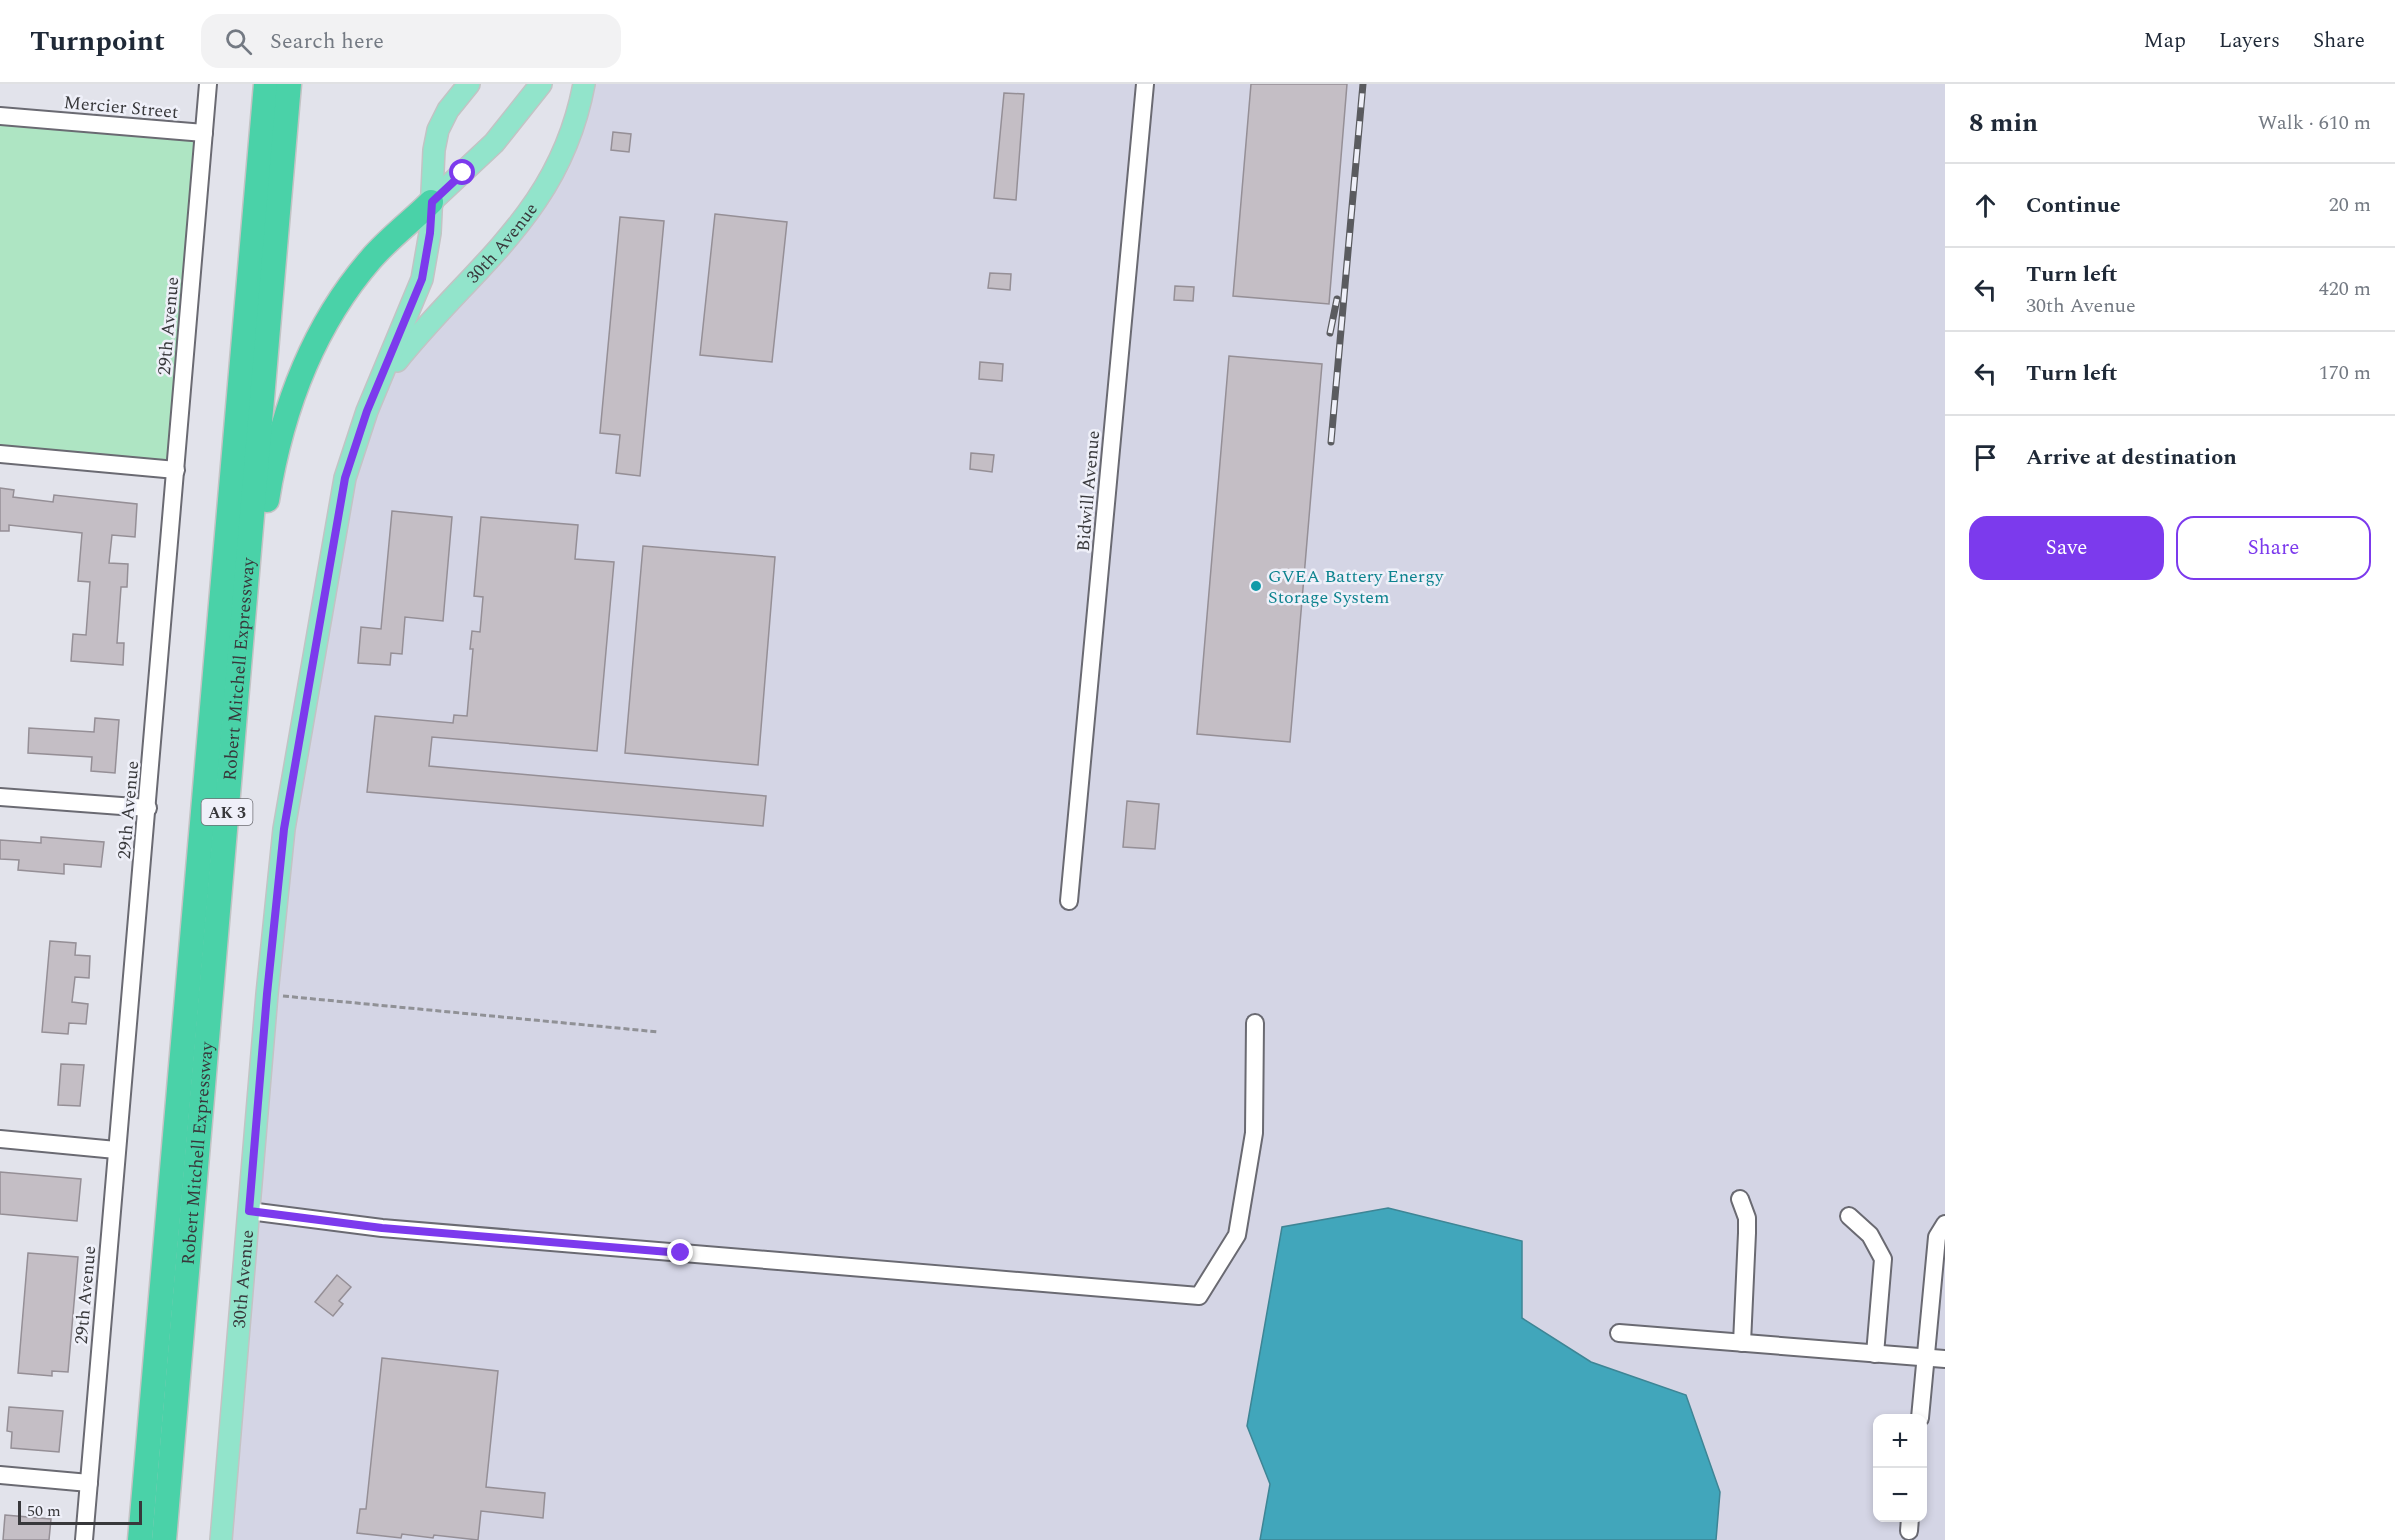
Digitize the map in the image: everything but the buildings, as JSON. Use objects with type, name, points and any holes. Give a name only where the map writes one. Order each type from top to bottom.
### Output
[{"type":"highway","points":[[256,189],[261,84]]},
{"type":"highway","name":"Robert Mitchell Expressway","points":[[140,1540],[266,84]]},
{"type":"highway","name":"Robert Mitchell Expressway","points":[[164,1540],[289,84]]},
{"type":"highway","points":[[234,731],[272,472],[285,418],[299,379],[318,337],[343,296],[372,258],[432,202]]},
{"type":"main road","name":"30th Avenue","points":[[221,1540],[267,994],[284,829],[345,478],[358,435],[422,279],[430,233],[434,150],[438,130],[448,111],[469,84]]},
{"type":"main road","points":[[432,202],[494,143],[541,84]]},
{"type":"main road","name":"30th Avenue","points":[[381,381],[432,318],[503,246],[527,216],[559,164],[584,84]]},
{"type":"street","name":"29th Avenue","points":[[84,1540],[208,84]]},
{"type":"street","name":"Bidwill Avenue","points":[[1069,901],[1145,84]]},
{"type":"street","name":"Mercier Street","points":[[0,116],[204,133]]},
{"type":"street","points":[[0,454],[176,470]]},
{"type":"street","points":[[0,797],[148,808]]},
{"type":"street","points":[[249,1211],[382,1228],[1199,1296],[1237,1235],[1254,1133],[1255,1023]]},
{"type":"street","points":[[0,1139],[116,1150]]},
{"type":"street","points":[[1740,1198],[1747,1218],[1748,1233],[1742,1343]]},
{"type":"street","points":[[1849,1216],[1870,1235],[1883,1258],[1875,1354]]},
{"type":"street","points":[[1920,1414],[1937,1236],[1945,1224]]},
{"type":"street","points":[[1619,1333],[1945,1359]]},
{"type":"street","points":[[0,1475],[89,1482]]},
{"type":"path","points":[[267,994],[659,1032]]},
{"type":"shaded area","points":[[586,84],[1945,84],[1945,1540],[223,1540],[284,861],[347,501],[373,412],[405,357],[510,242]]},
{"type":"green space","points":[[0,125],[204,133],[176,470],[0,454]]},
{"type":"water","points":[[1388,1208],[1522,1241],[1522,1318],[1591,1362],[1686,1395],[1720,1492],[1716,1540],[1260,1540],[1270,1484],[1247,1426],[1282,1227]]},
{"type":"railway","points":[[1331,442],[1363,84]]},
{"type":"railway","points":[[1330,333],[1337,299]]},
{"type":"place","name":"GVEA Battery Energy Storage System","points":[[1256,586]]},
{"type":"route","points":[[463,173],[432,202],[430,233],[422,279],[367,411],[345,478],[301,742],[284,829],[267,994],[249,1211],[382,1228],[681,1253]]}]
